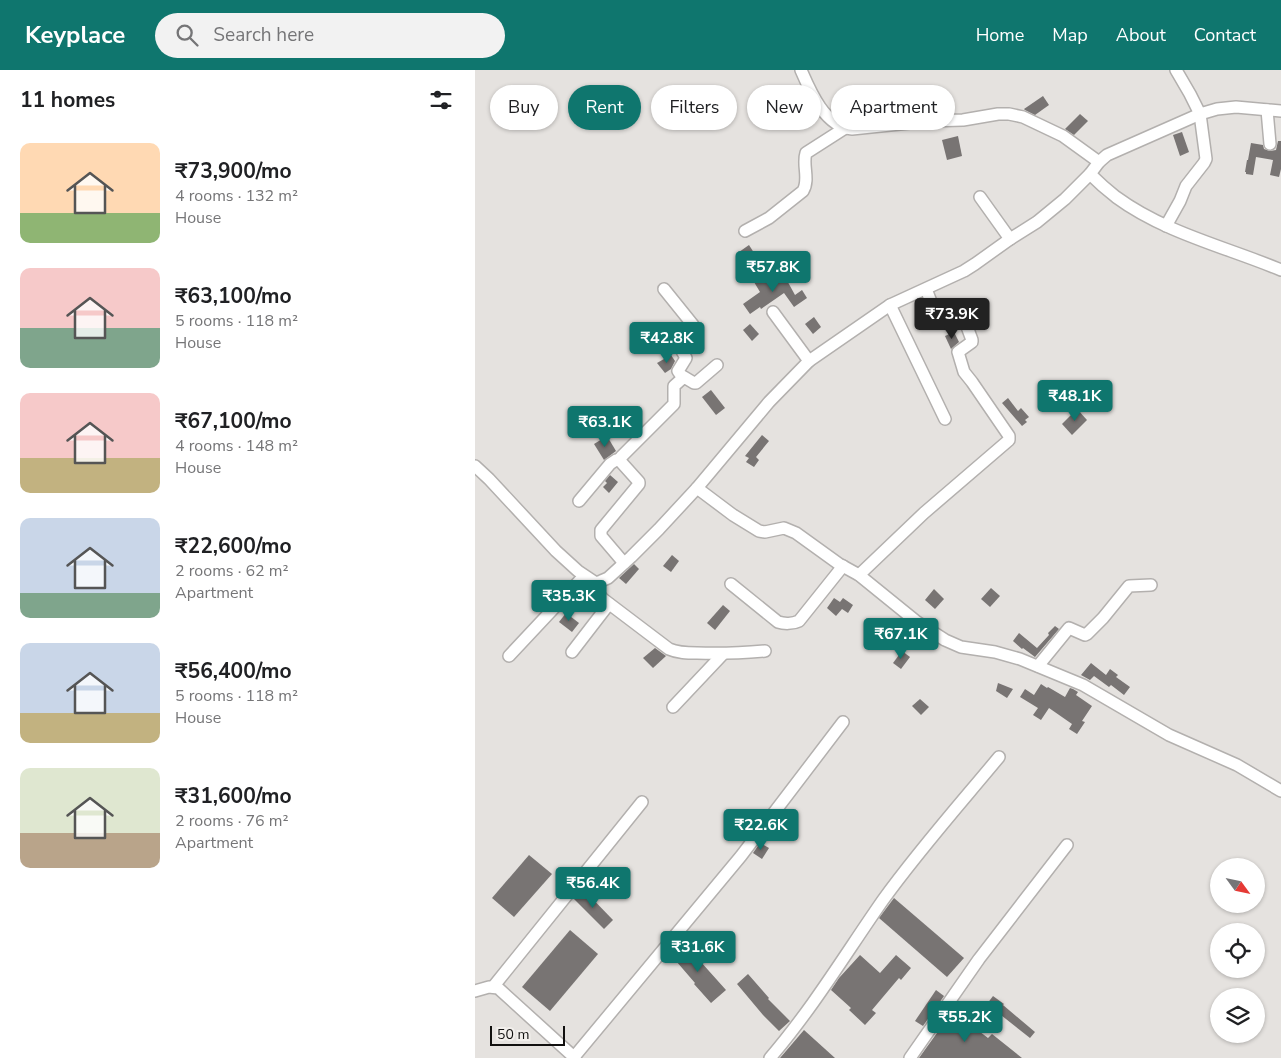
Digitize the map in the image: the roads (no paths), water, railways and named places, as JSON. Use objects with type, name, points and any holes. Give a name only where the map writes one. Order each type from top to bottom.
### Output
[{"type":"street","points":[[801,70],[816,102],[831,119]]},
{"type":"street","points":[[1166,226],[1186,186],[1206,159],[1199,114],[1176,70]]},
{"type":"street","points":[[475,466],[556,551],[584,576],[596,582],[608,578],[659,529],[697,488],[769,402],[809,362],[890,306],[975,264],[1037,222],[1065,199],[1107,155],[1199,114],[1217,109],[1237,107],[1281,111]]},
{"type":"street","points":[[1267,110],[1270,144]]},
{"type":"street","points":[[955,120],[1009,114],[1023,117],[1063,136],[1099,162]]},
{"type":"street","points":[[745,231],[769,218],[803,191],[806,185],[806,153],[842,130]]},
{"type":"street","points":[[1090,174],[1128,205],[1166,226],[1281,270]]},
{"type":"street","points":[[980,197],[1010,239]]},
{"type":"street","points":[[664,289],[693,325],[678,344],[686,358],[678,371],[683,378],[697,383],[717,365]]},
{"type":"street","points":[[859,575],[925,513],[1009,440],[1009,436],[973,382],[964,372],[958,352],[972,342],[972,340],[962,313],[958,310],[935,312],[926,289]]},
{"type":"street","points":[[890,306],[945,419]]},
{"type":"street","points":[[773,312],[809,362]]},
{"type":"street","points":[[579,501],[610,464],[620,459],[675,404],[674,387],[683,378]]},
{"type":"street","points":[[620,459],[639,484],[601,530],[600,534],[624,563]]},
{"type":"street","points":[[697,488],[733,515],[759,531],[765,532],[784,528],[797,533],[843,566],[859,575],[917,622],[950,642],[961,647],[1003,653],[1083,685],[1169,735],[1237,765],[1281,791]]},
{"type":"street","points":[[731,584],[778,622],[793,623],[799,621],[843,566]]},
{"type":"street","points":[[509,656],[584,576]]},
{"type":"street","points":[[596,582],[597,592],[609,604],[669,649],[684,653],[723,654],[765,650]]},
{"type":"street","points":[[1038,666],[1069,628],[1087,634],[1103,618],[1129,586],[1151,585]]},
{"type":"street","points":[[572,652],[609,604]]},
{"type":"street","points":[[673,707],[723,654]]},
{"type":"street","points":[[475,991],[493,987],[502,992],[575,1058],[741,856],[843,722]]},
{"type":"street","points":[[770,1058],[825,987],[889,891],[999,757]]},
{"type":"street","points":[[493,987],[642,802]]},
{"type":"street","points":[[910,1058],[979,959],[1067,845]]}]
